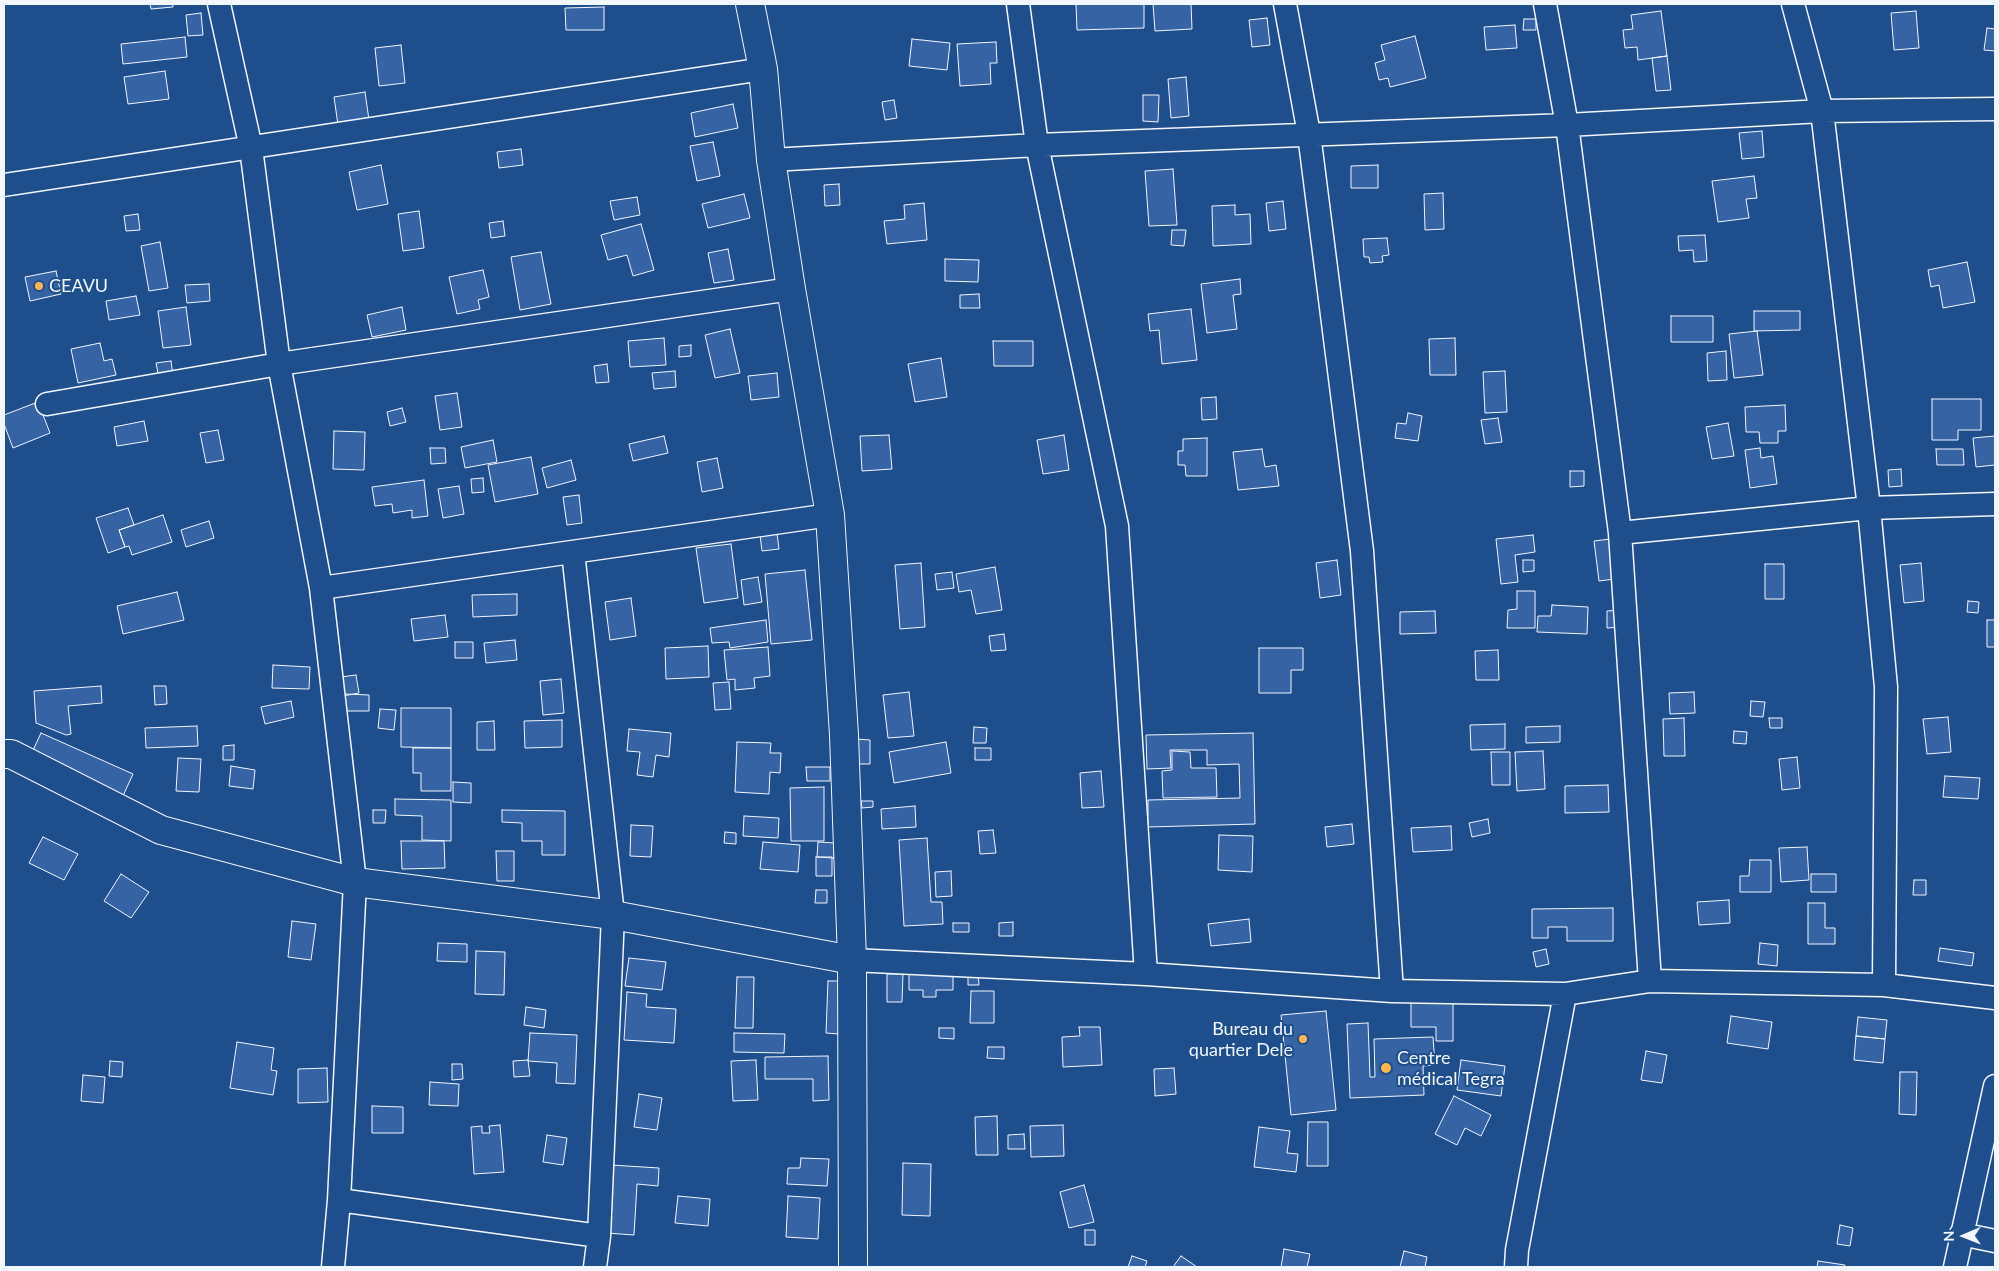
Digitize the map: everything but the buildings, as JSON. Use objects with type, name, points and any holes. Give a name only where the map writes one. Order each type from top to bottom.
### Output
[{"type":"main road","points":[[750,4],[763,69],[771,160],[791,289],[830,516],[844,735],[852,960],[853,1267]]},
{"type":"main road","points":[[4,754],[11,754],[161,830],[355,882],[613,914],[852,960]]},
{"type":"street","points":[[219,4],[251,148],[279,364],[321,588],[355,882],[339,1200],[333,1267]]},
{"type":"street","points":[[1018,4],[1037,145],[1116,526],[1146,974]]},
{"type":"street","points":[[1285,4],[1309,134],[1362,551],[1392,991]]},
{"type":"street","points":[[1545,4],[1567,125],[1620,533],[1650,981]]},
{"type":"street","points":[[1793,4],[1822,111],[1869,508],[1886,687],[1884,985]]},
{"type":"street","points":[[4,186],[763,69]]},
{"type":"street","points":[[771,160],[1037,145],[1567,125],[1822,111],[1995,109]]},
{"type":"street","points":[[47,404],[279,364],[791,289]]},
{"type":"street","points":[[1620,533],[1869,508],[1995,504]]},
{"type":"street","points":[[321,588],[830,516]]},
{"type":"street","points":[[573,552],[613,914],[599,1236],[595,1267]]},
{"type":"street","points":[[852,960],[1146,974],[1392,991],[1565,994],[1650,981],[1884,985],[1995,998]]},
{"type":"street","points":[[1516,1267],[1517,1250],[1565,994]]},
{"type":"street","points":[[1955,1267],[1995,1086]]},
{"type":"street","points":[[339,1200],[599,1236]]},
{"type":"street","points":[[1961,1234],[1995,1241]]},
{"type":"place","name":"CEAVU","points":[[39,286]]},
{"type":"place","name":"Bureau du quartier Dele","points":[[1303,1039]]},
{"type":"place","name":"Centre médical Tegra","points":[[1386,1068]]}]
